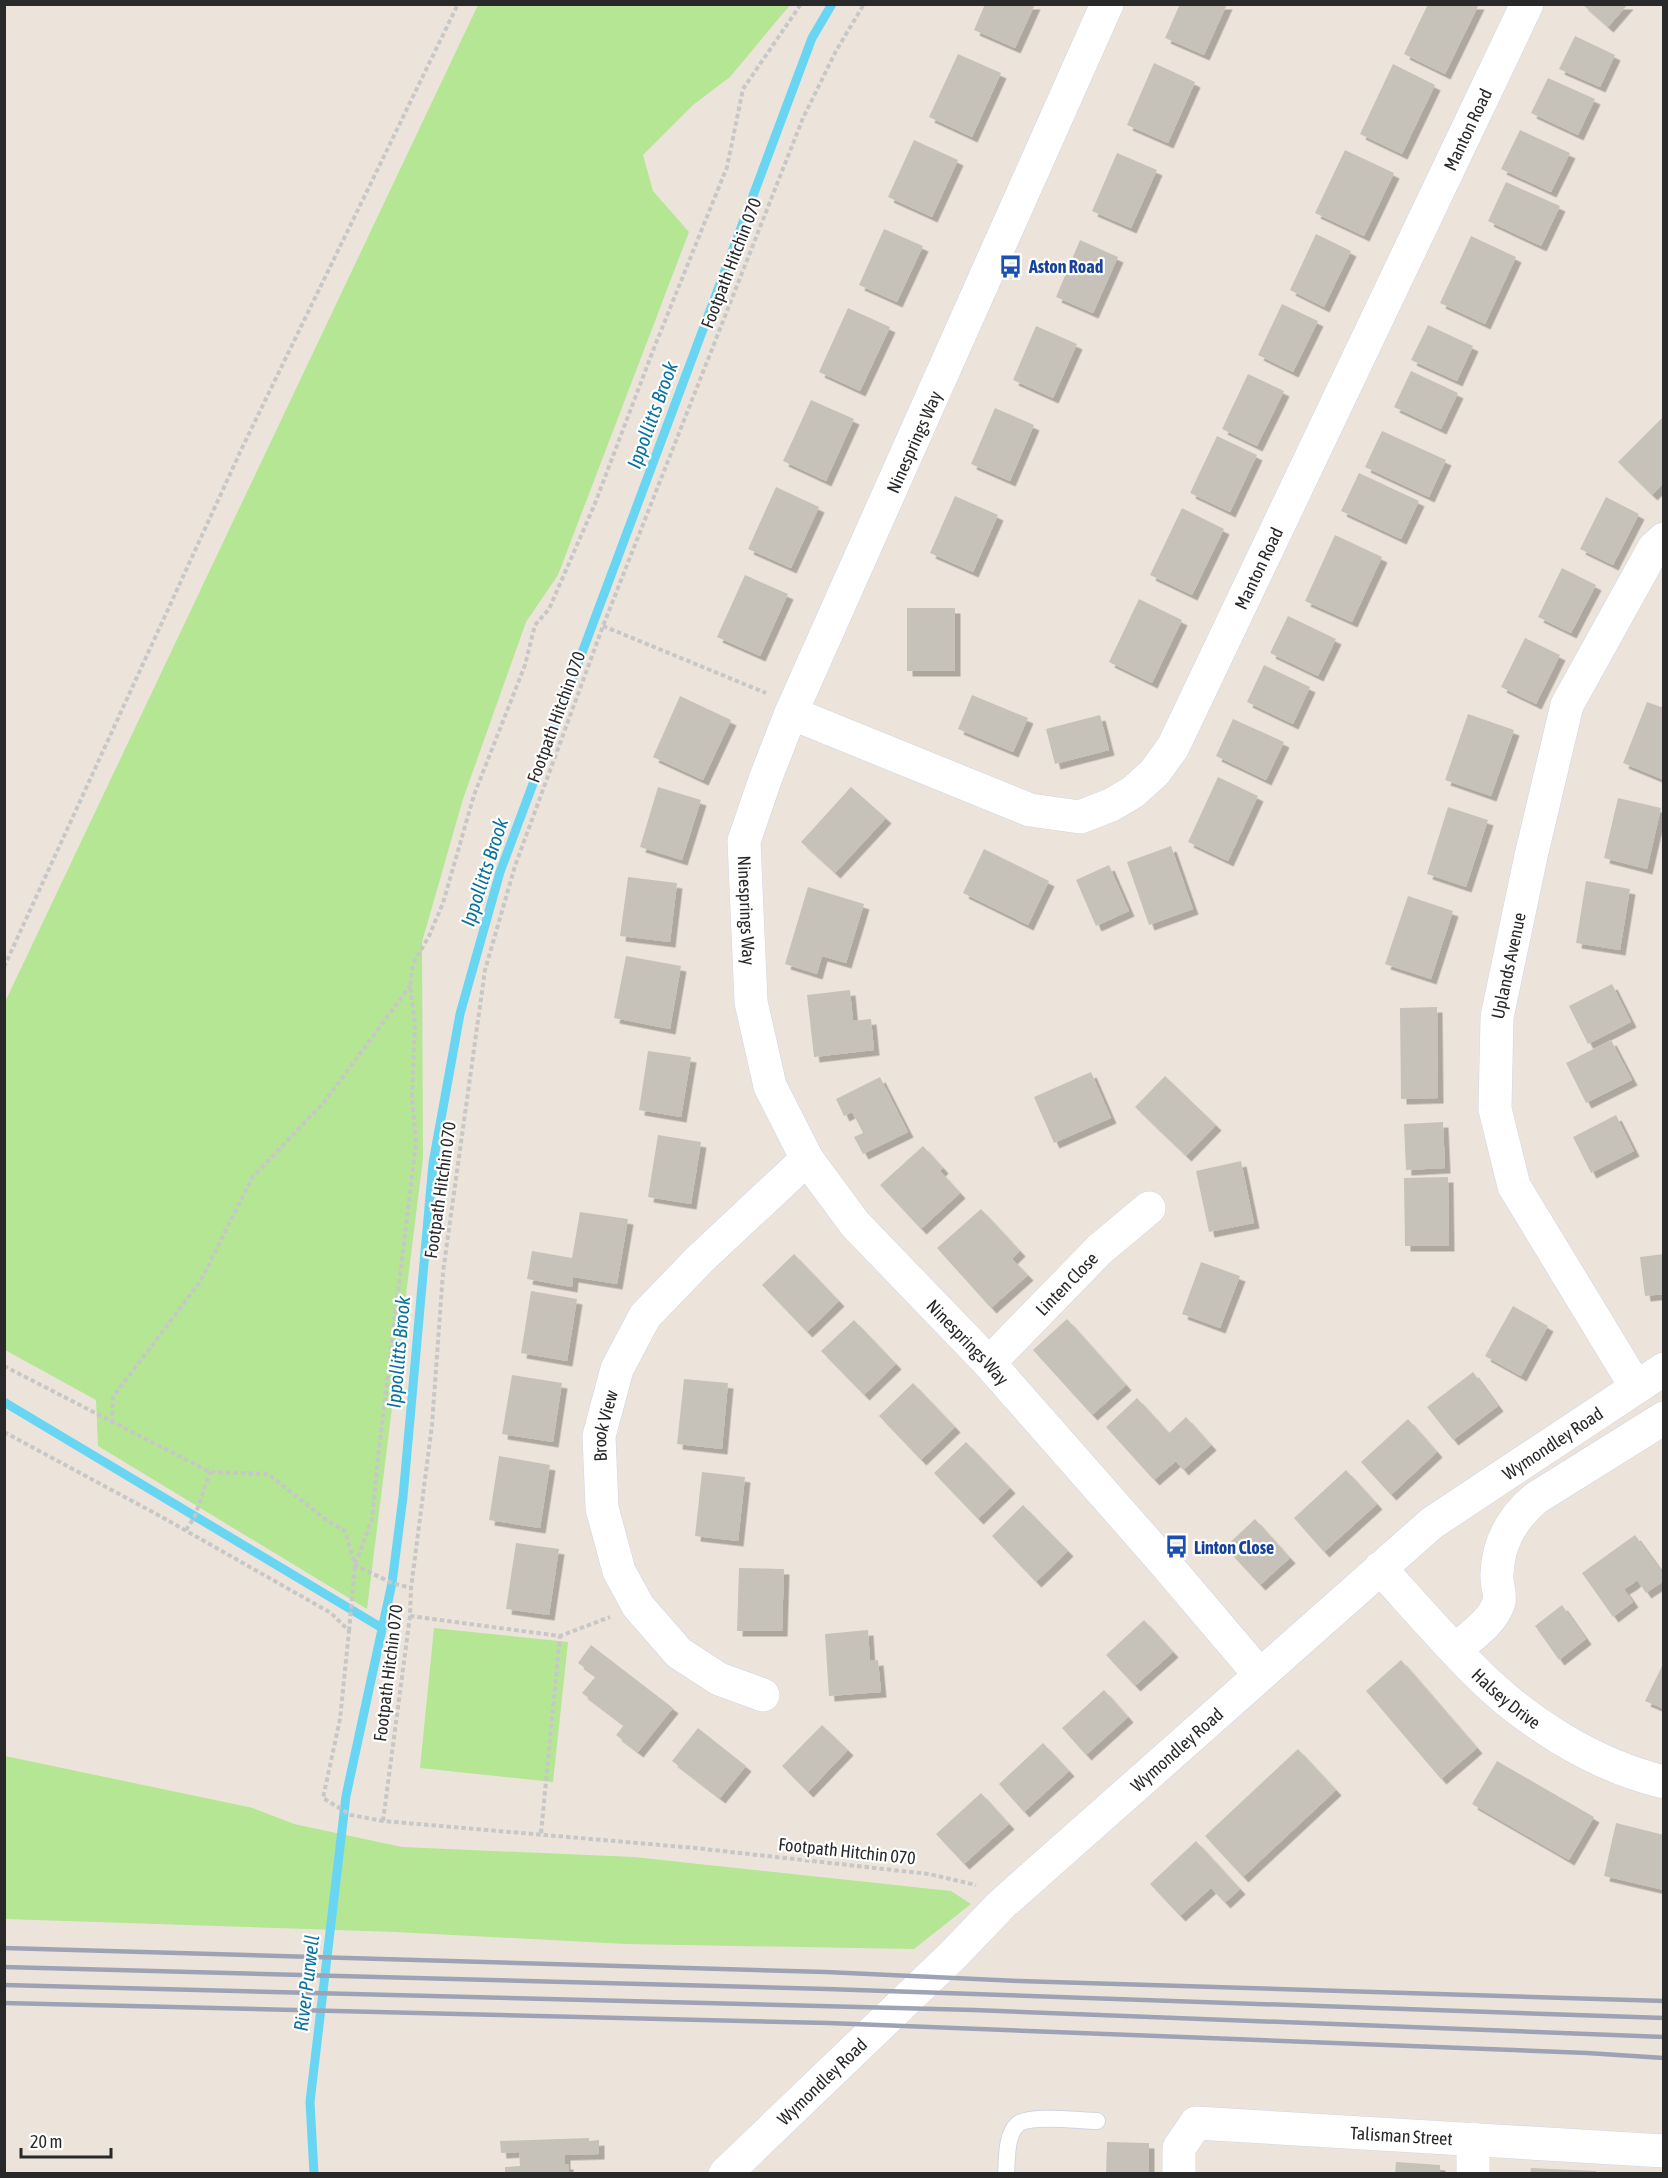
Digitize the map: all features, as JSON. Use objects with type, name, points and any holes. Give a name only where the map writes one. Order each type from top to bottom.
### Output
[{"type":"street","name":"Ninesprings Way","points":[[1107,4],[794,709],[766,777],[744,841],[752,1002],[770,1086],[807,1159],[855,1224],[989,1363],[1260,1675]]},
{"type":"street","name":"Manton Road","points":[[794,709],[1030,810],[1080,817],[1111,805],[1133,792],[1155,772],[1173,747],[1527,4]]},
{"type":"street","name":"Uplands Avenue","points":[[1636,1387],[1514,1186],[1495,1109],[1497,1017],[1531,856],[1567,705],[1654,548],[1664,539]]},
{"type":"street","name":"Brook View","points":[[763,1695],[719,1679],[679,1653],[638,1606],[619,1571],[602,1508],[599,1436],[617,1369],[645,1316],[700,1259],[807,1159]]},
{"type":"street","name":"Linten Close","points":[[989,1363],[1101,1249],[1149,1208]]},
{"type":"street","name":"Wymondley Road","points":[[725,2174],[952,1956],[1002,1904],[1432,1523],[1664,1369]]},
{"type":"street","name":"Wymondley Road","points":[[1455,1650],[1484,1625],[1499,1603],[1498,1559],[1503,1540],[1521,1510],[1536,1498],[1664,1418]]},
{"type":"street","name":"Halsey Drive","points":[[1380,1568],[1455,1650],[1524,1714],[1565,1740],[1610,1764],[1664,1782]]},
{"type":"street","name":"Talisman Street","points":[[1179,2174],[1179,2148],[1196,2123],[1664,2151]]},
{"type":"street","points":[[1473,2139],[1473,2174]]},
{"type":"lane","points":[[1006,2174],[1009,2144],[1012,2132],[1018,2124],[1029,2120],[1097,2121]]},
{"type":"path","points":[[4,966],[242,448],[458,4]]},
{"type":"path","points":[[383,1821],[351,1815],[323,1798],[340,1719],[355,1565],[372,1519],[416,1143],[412,1096],[416,1023],[410,986],[413,964],[429,936],[442,903],[474,795],[525,665],[535,625],[549,609],[594,506],[654,348],[727,167],[743,89],[801,4]]},
{"type":"path","name":"Footpath Hitchin 070","points":[[864,4],[836,51],[803,118],[603,626],[515,866],[485,970],[443,1272],[432,1425],[383,1821],[541,1833],[929,1874],[975,1884],[1002,1904]]},
{"type":"path","points":[[603,626],[794,709]]},
{"type":"path","points":[[112,1423],[113,1397],[200,1282],[252,1178],[325,1101],[410,986]]},
{"type":"path","points":[[4,1366],[210,1472],[268,1474],[325,1519],[345,1531],[355,1565],[392,1583],[411,1588]]},
{"type":"path","points":[[4,1432],[186,1530],[331,1613],[349,1631]]},
{"type":"path","points":[[186,1530],[195,1516],[210,1472]]},
{"type":"path","points":[[410,1616],[560,1636],[638,1606]]},
{"type":"path","points":[[541,1833],[560,1636]]},
{"type":"green space","points":[[478,5],[790,5],[730,77],[693,105],[643,155],[653,191],[689,232],[558,575],[526,622],[463,799],[422,942],[423,1158],[367,1609],[98,1446],[96,1400],[5,1350],[5,1002]]},
{"type":"green space","points":[[434,1628],[568,1642],[553,1782],[420,1768]]},
{"type":"green space","points":[[5,1756],[253,1808],[294,1824],[402,1847],[634,1857],[951,1891],[971,1904],[914,1949],[626,1944],[395,1932],[5,1919]]},
{"type":"building","points":[[985,4],[1035,4],[1015,48],[974,30]]},
{"type":"building","points":[[1180,4],[1227,4],[1204,55],[1165,38]]},
{"type":"building","points":[[1428,4],[1479,4],[1445,74],[1404,54]]},
{"type":"building","points":[[1582,4],[1628,4],[1608,27]]},
{"type":"building","points":[[1575,36],[1615,55],[1600,87],[1559,69]]},
{"type":"building","points":[[958,54],[1001,73],[972,137],[929,117]]},
{"type":"building","points":[[1154,63],[1195,82],[1168,143],[1127,125]]},
{"type":"building","points":[[1393,64],[1435,85],[1402,154],[1360,134]]},
{"type":"building","points":[[1548,78],[1595,99],[1578,135],[1531,113]]},
{"type":"building","points":[[1520,130],[1570,153],[1551,192],[1501,169]]},
{"type":"building","points":[[914,140],[958,160],[932,217],[888,197]]},
{"type":"building","points":[[1345,150],[1394,173],[1364,236],[1315,213]]},
{"type":"building","points":[[1117,153],[1157,170],[1131,228],[1092,211]]},
{"type":"building","points":[[1506,182],[1560,206],[1541,246],[1488,221]]},
{"type":"building","points":[[884,229],[923,246],[897,302],[859,285]]},
{"type":"building","points":[[1316,234],[1351,251],[1324,307],[1290,290]]},
{"type":"building","points":[[1471,236],[1516,257],[1485,324],[1440,303]]},
{"type":"building","points":[[1080,240],[1118,257],[1093,313],[1056,297]]},
{"type":"building","points":[[1282,304],[1318,321],[1293,372],[1258,355]]},
{"type":"building","points":[[848,308],[890,327],[860,391],[819,372]]},
{"type":"building","points":[[1428,325],[1473,346],[1457,381],[1411,360]]},
{"type":"building","points":[[1036,326],[1077,344],[1053,398],[1013,380]]},
{"type":"building","points":[[1411,371],[1458,393],[1441,429],[1394,407]]},
{"type":"building","points":[[1248,374],[1284,391],[1257,446],[1222,429]]},
{"type":"building","points":[[811,400],[854,419],[826,481],[783,461]]},
{"type":"building","points":[[995,408],[1034,425],[1010,481],[971,464]]},
{"type":"building","points":[[1664,416],[1664,483],[1652,495],[1618,462]]},
{"type":"building","points":[[1382,431],[1446,460],[1429,497],[1365,467]]},
{"type":"building","points":[[1217,436],[1257,455],[1230,512],[1190,493]]},
{"type":"building","points":[[1359,473],[1419,501],[1401,539],[1341,511]]},
{"type":"building","points":[[776,487],[819,507],[791,568],[748,549]]},
{"type":"building","points":[[955,496],[998,515],[973,572],[930,553]]},
{"type":"building","points":[[1606,497],[1639,514],[1613,565],[1580,549]]},
{"type":"building","points":[[1182,508],[1224,529],[1192,595],[1150,575]]},
{"type":"building","points":[[1335,535],[1382,557],[1352,622],[1305,601]]},
{"type":"building","points":[[1562,568],[1596,585],[1571,633],[1538,617]]},
{"type":"building","points":[[745,575],[788,594],[760,656],[717,637]]},
{"type":"building","points":[[1139,599],[1182,620],[1152,683],[1109,662]]},
{"type":"building","points":[[907,608],[955,608],[955,671],[907,671]]},
{"type":"building","points":[[1288,616],[1336,639],[1318,676],[1270,653]]},
{"type":"building","points":[[1525,638],[1560,655],[1536,704],[1501,687]]},
{"type":"building","points":[[1264,665],[1310,687],[1293,724],[1247,702]]},
{"type":"building","points":[[972,695],[1028,718],[1013,752],[958,729]]},
{"type":"building","points":[[680,696],[731,720],[703,780],[653,757]]},
{"type":"building","points":[[1647,702],[1664,708],[1664,780],[1623,763]]},
{"type":"building","points":[[1468,714],[1514,730],[1491,796],[1445,780]]},
{"type":"building","points":[[1100,715],[1109,750],[1055,764],[1046,729]]},
{"type":"building","points":[[1233,719],[1284,742],[1266,780],[1216,756]]},
{"type":"building","points":[[1218,777],[1258,796],[1228,861],[1188,842]]},
{"type":"building","points":[[658,787],[701,800],[682,860],[640,847]]},
{"type":"building","points":[[851,787],[886,818],[835,873],[801,842]]},
{"type":"building","points":[[1618,798],[1661,808],[1647,869],[1604,858]]},
{"type":"building","points":[[1448,807],[1488,820],[1466,887],[1427,874]]},
{"type":"building","points":[[1171,846],[1193,909],[1149,925],[1127,862]]},
{"type":"building","points":[[984,849],[1049,881],[1028,925],[963,893]]},
{"type":"building","points":[[1109,865],[1129,911],[1096,926],[1076,880]]},
{"type":"building","points":[[628,877],[677,883],[670,942],[620,936]]},
{"type":"building","points":[[1586,881],[1630,889],[1620,950],[1576,943]]},
{"type":"building","points":[[808,887],[864,904],[846,963],[822,956],[817,974],[785,964]]},
{"type":"building","points":[[1408,896],[1453,911],[1431,979],[1385,964]]},
{"type":"building","points":[[626,956],[681,966],[670,1029],[614,1018]]},
{"type":"building","points":[[1612,984],[1631,1022],[1588,1044],[1569,1006]]},
{"type":"building","points":[[850,990],[853,1021],[871,1019],[874,1050],[814,1057],[807,995]]},
{"type":"building","points":[[1437,1007],[1438,1098],[1401,1099],[1400,1008]]},
{"type":"building","points":[[1611,1040],[1632,1080],[1586,1103],[1566,1063]]},
{"type":"building","points":[[648,1051],[691,1057],[681,1117],[639,1110]]},
{"type":"building","points":[[1091,1072],[1111,1118],[1054,1143],[1034,1097]]},
{"type":"building","points":[[1165,1076],[1216,1125],[1186,1156],[1135,1107]]},
{"type":"building","points":[[880,1077],[908,1132],[863,1154],[854,1137],[863,1133],[852,1112],[844,1116],[836,1099]]},
{"type":"building","points":[[1616,1115],[1634,1151],[1591,1173],[1573,1137]]},
{"type":"building","points":[[1443,1122],[1445,1168],[1406,1170],[1404,1124]]},
{"type":"building","points":[[658,1135],[701,1142],[691,1204],[648,1197]]},
{"type":"building","points":[[923,1146],[943,1168],[940,1171],[960,1193],[921,1229],[880,1185]]},
{"type":"building","points":[[1241,1161],[1254,1223],[1209,1232],[1196,1171]]},
{"type":"building","points":[[1448,1177],[1449,1246],[1405,1246],[1404,1178]]},
{"type":"building","points":[[981,1209],[1020,1251],[1012,1259],[1028,1275],[991,1308],[937,1248]]},
{"type":"building","points":[[580,1212],[628,1219],[617,1284],[573,1277],[572,1287],[527,1279],[532,1251],[572,1258]]},
{"type":"building","points":[[794,1254],[839,1301],[807,1332],[762,1285]]},
{"type":"building","points":[[1664,1254],[1664,1294],[1645,1296],[1640,1257]]},
{"type":"building","points":[[1201,1262],[1240,1276],[1220,1328],[1182,1314]]},
{"type":"building","points":[[531,1291],[577,1299],[567,1361],[521,1353]]},
{"type":"building","points":[[1513,1306],[1548,1326],[1521,1376],[1485,1356]]},
{"type":"building","points":[[1067,1319],[1126,1385],[1092,1415],[1033,1350]]},
{"type":"building","points":[[854,1320],[896,1364],[864,1395],[821,1351]]},
{"type":"building","points":[[1473,1372],[1498,1406],[1453,1440],[1427,1407]]},
{"type":"building","points":[[512,1375],[562,1383],[553,1442],[502,1434]]},
{"type":"building","points":[[684,1379],[728,1383],[722,1449],[677,1444]]},
{"type":"building","points":[[913,1383],[955,1427],[921,1460],[879,1416]]},
{"type":"building","points":[[1137,1398],[1169,1433],[1186,1417],[1211,1445],[1183,1470],[1176,1461],[1154,1480],[1106,1427]]},
{"type":"building","points":[[1408,1419],[1437,1452],[1391,1495],[1361,1462]]},
{"type":"building","points":[[966,1442],[1010,1488],[978,1519],[934,1473]]},
{"type":"building","points":[[499,1456],[550,1465],[540,1528],[489,1520]]},
{"type":"building","points":[[1346,1470],[1377,1504],[1324,1552],[1294,1518]]},
{"type":"building","points":[[702,1472],[745,1477],[738,1541],[695,1536]]},
{"type":"building","points":[[1023,1505],[1068,1551],[1036,1582],[992,1536]]},
{"type":"building","points":[[1255,1519],[1290,1558],[1260,1585],[1225,1547]]},
{"type":"building","points":[[1635,1535],[1664,1575],[1664,1581],[1646,1593],[1637,1580],[1624,1589],[1633,1602],[1613,1617],[1582,1573]]},
{"type":"building","points":[[516,1543],[559,1549],[549,1615],[506,1609]]},
{"type":"building","points":[[739,1568],[784,1569],[782,1631],[737,1631]]},
{"type":"building","points":[[1562,1605],[1586,1639],[1559,1660],[1535,1626]]},
{"type":"building","points":[[1144,1620],[1173,1652],[1135,1686],[1106,1655]]},
{"type":"building","points":[[868,1630],[870,1661],[878,1660],[881,1692],[829,1696],[825,1634]]},
{"type":"building","points":[[591,1645],[673,1708],[638,1752],[616,1735],[624,1725],[582,1693],[596,1676],[578,1663]]},
{"type":"building","points":[[1401,1660],[1477,1748],[1441,1779],[1366,1691]]},
{"type":"building","points":[[1662,1666],[1664,1667],[1664,1709],[1645,1701]]},
{"type":"building","points":[[1104,1690],[1128,1717],[1086,1755],[1062,1728]]},
{"type":"building","points":[[822,1725],[848,1750],[808,1792],[782,1766]]},
{"type":"building","points":[[698,1728],[746,1766],[720,1798],[672,1761]]},
{"type":"building","points":[[1043,1743],[1069,1771],[1024,1812],[999,1784]]},
{"type":"building","points":[[1298,1749],[1336,1790],[1243,1877],[1205,1836]]},
{"type":"building","points":[[1497,1761],[1594,1817],[1569,1860],[1472,1804]]},
{"type":"building","points":[[981,1793],[1009,1824],[964,1864],[936,1834]]},
{"type":"building","points":[[1616,1823],[1664,1835],[1664,1890],[1604,1876]]},
{"type":"building","points":[[1196,1841],[1240,1889],[1225,1903],[1211,1888],[1180,1916],[1150,1884]]},
{"type":"building","points":[[589,2138],[589,2141],[599,2140],[599,2154],[565,2155],[565,2164],[568,2164],[569,2174],[505,2174],[505,2167],[520,2166],[519,2152],[501,2153],[500,2141]]},
{"type":"building","points":[[1107,2142],[1149,2143],[1149,2174],[1106,2174]]},
{"type":"building","points":[[1396,2162],[1440,2165],[1440,2174],[1395,2174]]},
{"type":"building","points":[[1531,2168],[1596,2171],[1596,2174],[1530,2174]]},
{"type":"waterway","name":"Ippollitts Brook","points":[[314,2174],[310,2102],[346,1796],[392,1583],[403,1497],[433,1163],[460,1014],[500,872],[812,38],[832,4]]},
{"type":"waterway","points":[[4,1402],[382,1628]]},
{"type":"railway","points":[[4,1948],[826,1972],[1019,1981],[1664,2001]]},
{"type":"railway","points":[[4,1967],[827,1989],[1664,2018]]},
{"type":"railway","points":[[4,1985],[974,2010],[1664,2037]]},
{"type":"railway","points":[[4,2003],[828,2023],[1664,2058]]},
{"type":"place","name":"Aston Road","points":[[1011,266]]},
{"type":"place","name":"Linton Close","points":[[1176,1547]]},
{"type":"water label","name":"River Purwell","points":[[306,1983]]}]
